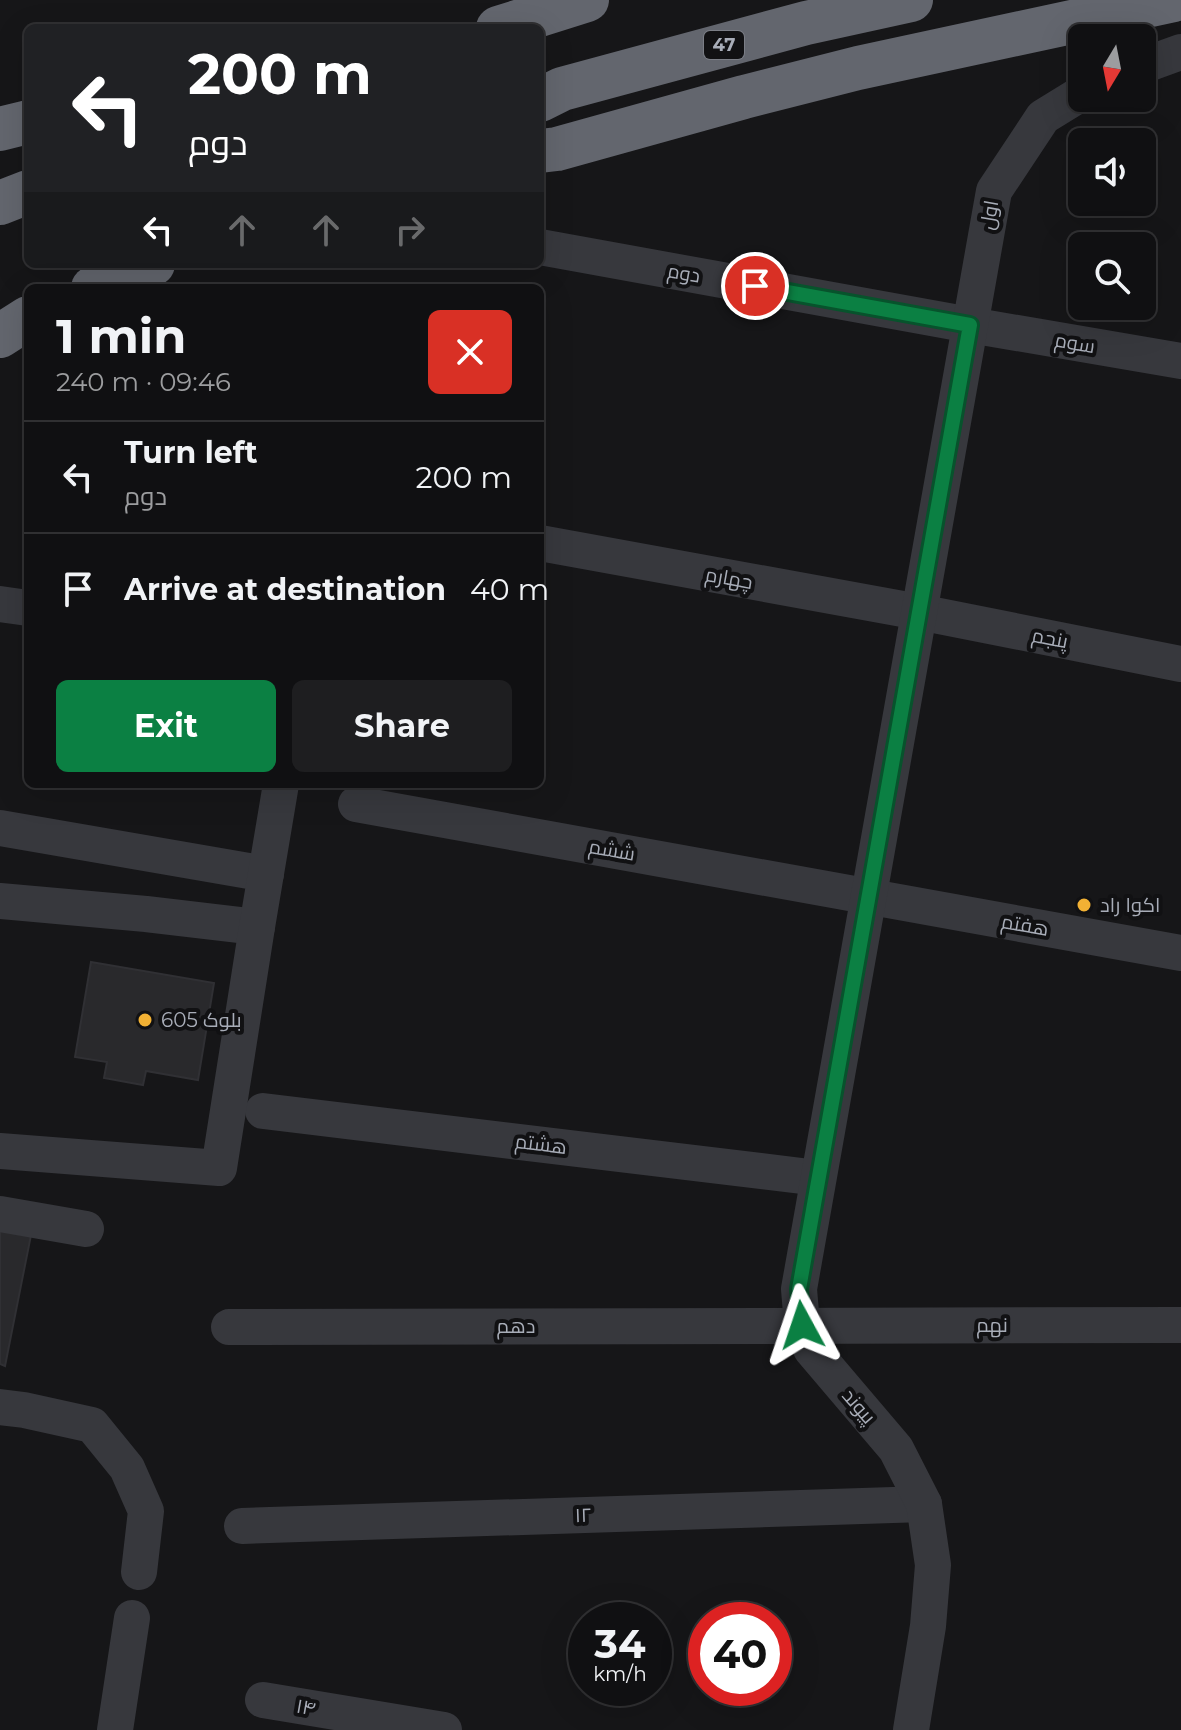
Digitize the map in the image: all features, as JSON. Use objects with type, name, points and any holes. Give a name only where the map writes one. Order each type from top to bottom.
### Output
[{"type":"highway","points":[[522,16],[587,0]]},
{"type":"highway","name":"47","points":[[544,98],[562,89],[806,23],[911,0]]},
{"type":"highway","points":[[544,151],[858,68],[1174,0]]},
{"type":"highway","points":[[0,129],[24,123]]},
{"type":"highway","points":[[0,203],[24,194]]},
{"type":"highway","points":[[103,284],[143,268]]},
{"type":"highway","points":[[0,324],[24,317]]},
{"type":"highway","points":[[0,336],[24,319]]},
{"type":"street","points":[[1156,61],[1181,52]]},
{"type":"street","name":"اول","points":[[970,325],[994,191],[1043,117],[1068,102]]},
{"type":"street","name":"دوم","points":[[544,248],[970,325]]},
{"type":"street","name":"سوم","points":[[970,325],[1181,361]]},
{"type":"street","name":"پیوند","points":[[911,1730],[928,1626],[933,1565],[924,1504],[896,1449],[811,1349],[802,1325],[799,1289],[970,325]]},
{"type":"street","name":"چهارم","points":[[544,544],[919,612]]},
{"type":"street","points":[[0,604],[24,607]]},
{"type":"street","name":"پنجم","points":[[919,612],[1181,664]]},
{"type":"street","points":[[0,1151],[219,1168],[280,788]]},
{"type":"street","name":"ششم","points":[[356,804],[868,897]]},
{"type":"street","points":[[0,828],[266,874]]},
{"type":"street","name":"هفتم","points":[[868,897],[1181,953]]},
{"type":"street","points":[[0,901],[257,927]]},
{"type":"street","name":"هشتم","points":[[263,1111],[818,1178]]},
{"type":"street","points":[[0,1214],[86,1229]]},
{"type":"street","name":"نهم","points":[[802,1325],[1181,1325]]},
{"type":"street","name":"دهم","points":[[229,1327],[802,1325]]},
{"type":"street","points":[[0,1407],[92,1425],[127,1468],[146,1511],[139,1572]]},
{"type":"street","name":"۱۲","points":[[242,1526],[924,1504]]},
{"type":"street","points":[[115,1730],[132,1618]]},
{"type":"street","name":"۱۴","points":[[263,1700],[444,1730]]},
{"type":"building","name":"بلوک 605","points":[[91,962],[214,983],[198,1080],[146,1071],[143,1085],[104,1078],[107,1062],[75,1057]]},
{"type":"building","points":[[0,1222],[32,1230],[5,1366],[0,1364]]},
{"type":"place","name":"اکوا راد","points":[[1084,905]]},
{"type":"place","name":"بلوک 605","points":[[145,1020]]},
{"type":"route","points":[[755,286],[970,325],[799,1289],[802,1325]]}]
